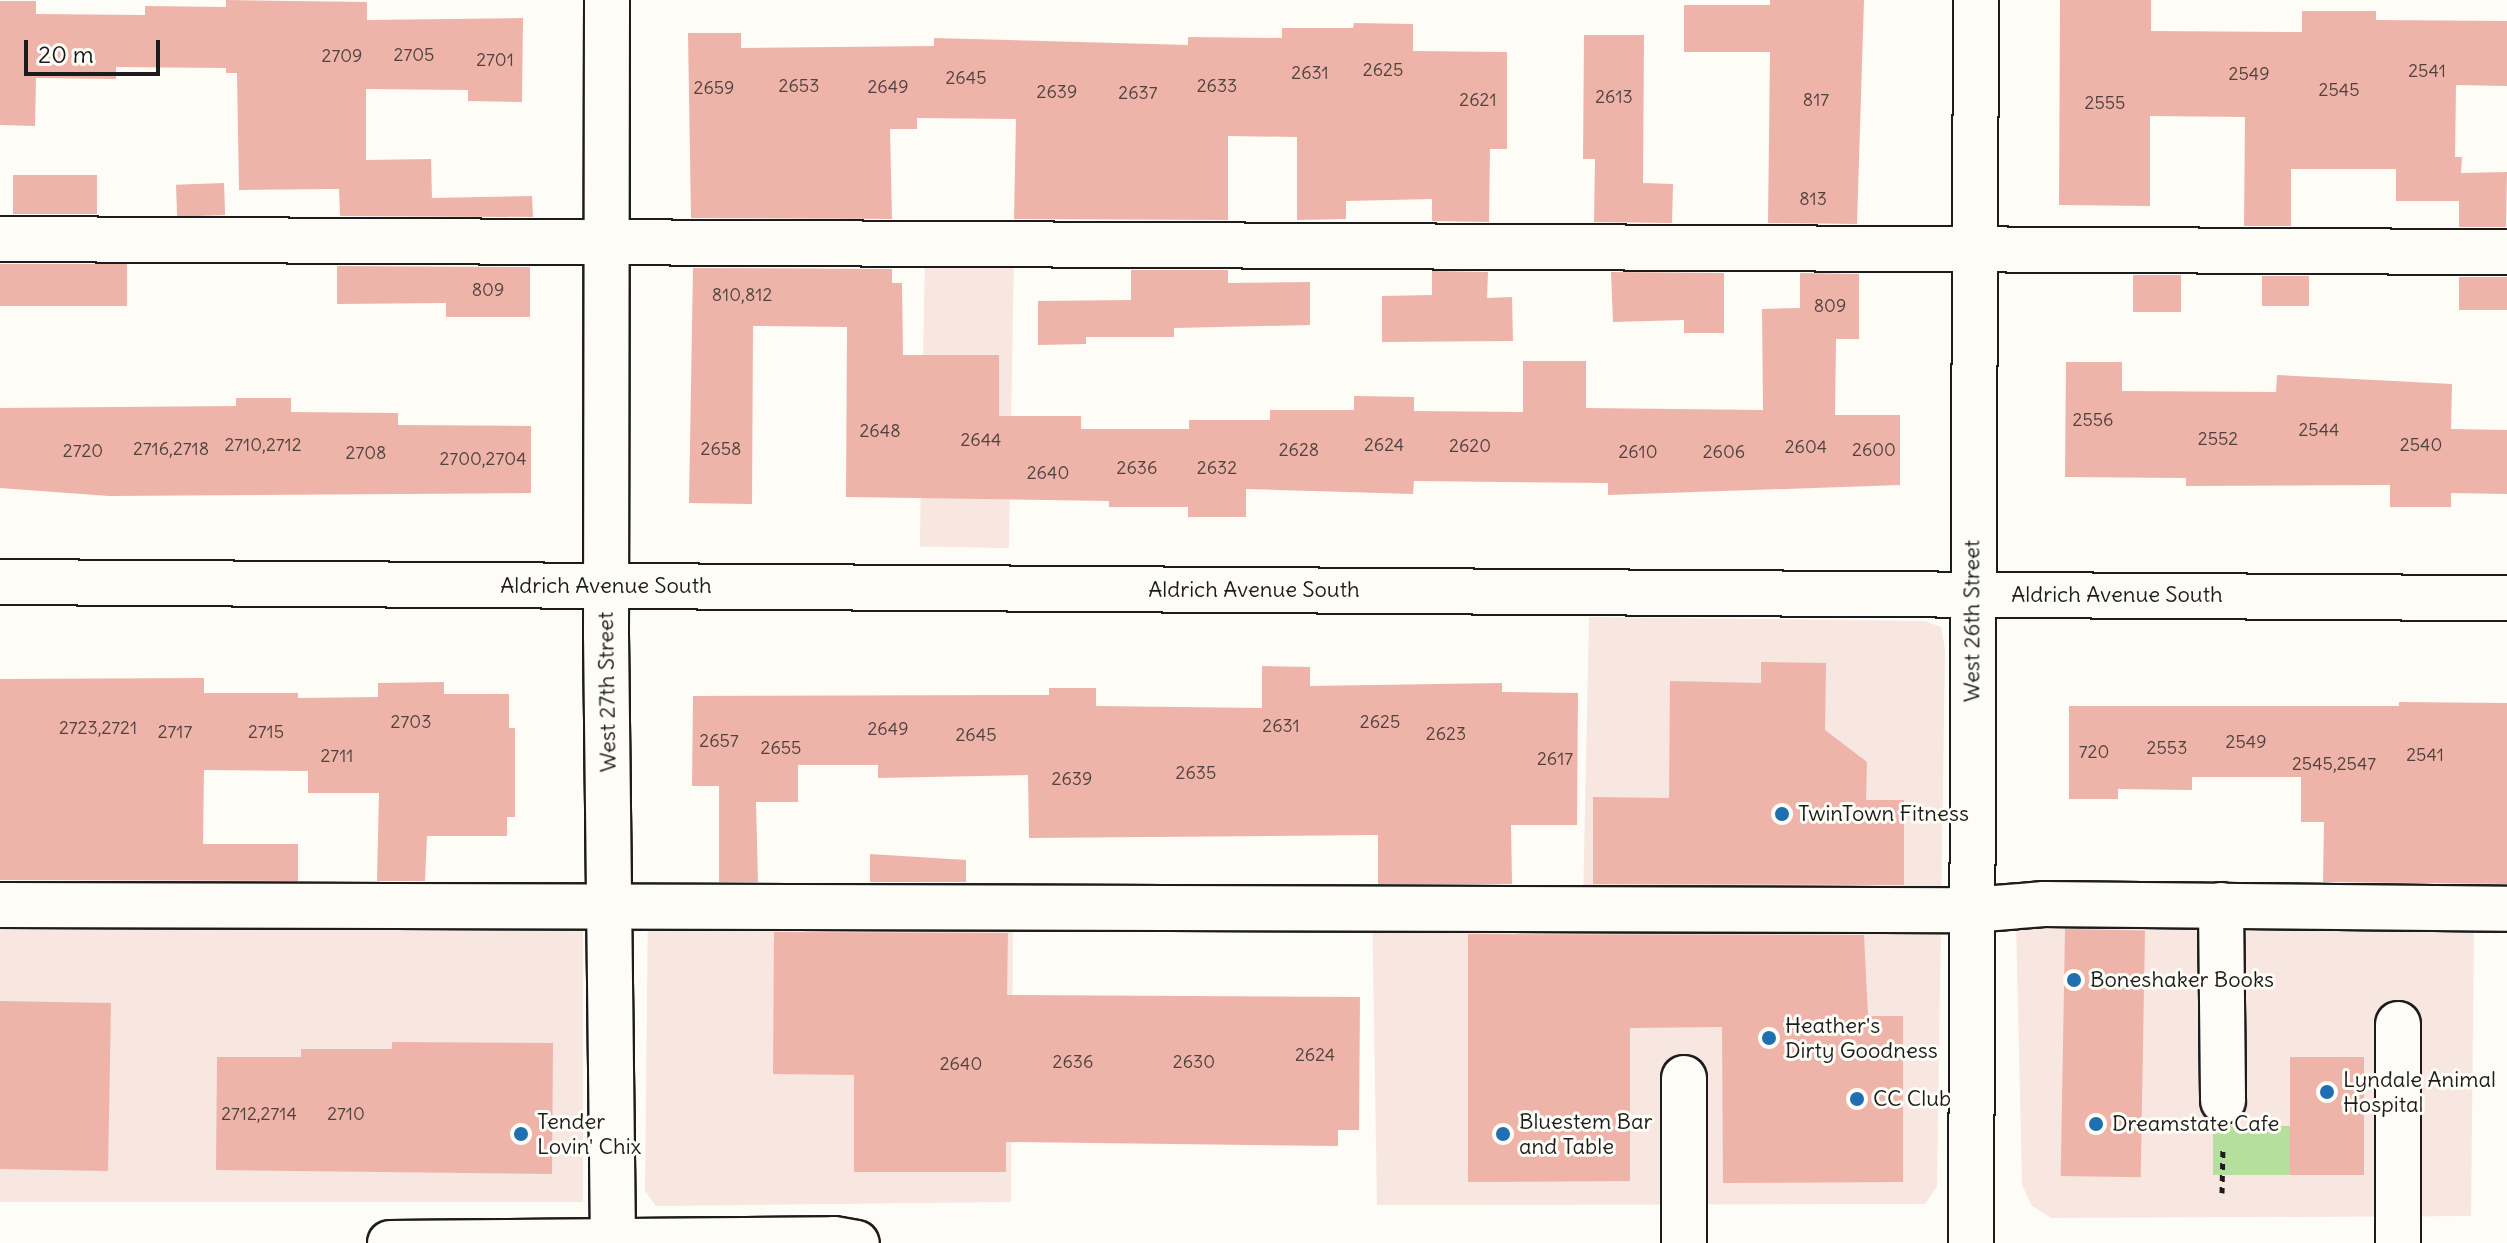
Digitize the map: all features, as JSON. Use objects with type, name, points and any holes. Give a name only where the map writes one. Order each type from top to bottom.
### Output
[{"type":"street","name":"West 27th Street","points":[[607,0],[606,587],[613,1240]]},
{"type":"street","name":"West 26th Street","points":[[1971,1243],[1972,249],[1976,0]]},
{"type":"street","points":[[0,239],[606,239],[2507,252]]},
{"type":"street","name":"Aldrich Avenue South","points":[[0,582],[2507,598]]},
{"type":"street","points":[[0,905],[611,909],[1971,910],[2044,904],[2507,909]]},
{"type":"street","points":[[2221,905],[2223,1101]]},
{"type":"street","points":[[2398,1024],[2398,1243]]},
{"type":"street","points":[[1684,1078],[1684,1243]]},
{"type":"street","points":[[390,1243],[834,1239],[857,1243]]},
{"type":"shaded area","points":[[925,251],[1014,253],[1009,548],[920,546]]},
{"type":"shaded area","points":[[1589,617],[1925,621],[1941,627],[1945,649],[1937,1186],[1925,1204],[1377,1205],[1372,902],[1583,905]]},
{"type":"shaded area","points":[[648,902],[1013,906],[1011,1202],[656,1206],[645,1191]]},
{"type":"shaded area","points":[[0,914],[583,914],[583,1202],[0,1202]]},
{"type":"shaded area","points":[[2016,918],[2474,922],[2471,1216],[2051,1218],[2032,1206],[2022,1185]]},
{"type":"green space","points":[[2213,1126],[2290,1126],[2290,1175],[2213,1175]]},
{"type":"building","points":[[226,0],[367,2],[367,20],[523,18],[522,102],[468,101],[468,90],[366,89],[366,160],[431,159],[432,198],[532,196],[533,217],[340,216],[339,189],[239,190],[237,73],[226,73],[226,68],[116,67],[116,79],[36,78],[35,126],[0,125],[0,1],[36,1],[36,14],[145,15],[145,6],[226,7]]},
{"type":"building","points":[[1770,0],[1864,0],[1857,224],[1768,223],[1770,52],[1684,52],[1684,5],[1770,5]]},
{"type":"building","points":[[2060,0],[2151,0],[2151,31],[2302,32],[2302,11],[2376,11],[2376,20],[2507,21],[2507,86],[2456,85],[2455,157],[2462,157],[2461,173],[2507,172],[2506,227],[2459,227],[2459,201],[2396,201],[2396,169],[2291,169],[2291,226],[2244,226],[2245,117],[2150,116],[2150,206],[2059,205]]},
{"type":"building","points":[[1354,23],[1413,24],[1413,51],[1507,52],[1507,149],[1490,149],[1489,222],[1432,221],[1432,199],[1346,201],[1346,219],[1297,220],[1297,137],[1228,136],[1228,220],[1014,219],[1016,119],[917,118],[917,129],[890,129],[892,219],[691,218],[688,33],[741,33],[741,48],[934,46],[934,38],[1188,45],[1188,37],[1282,38],[1282,28],[1353,28]]},
{"type":"building","points":[[1584,35],[1644,35],[1643,183],[1673,184],[1672,223],[1594,222],[1595,159],[1583,159]]},
{"type":"building","points":[[13,175],[97,175],[97,214],[13,214]]},
{"type":"building","points":[[224,183],[225,215],[177,217],[176,185]]},
{"type":"building","points":[[0,264],[127,264],[127,306],[0,306]]},
{"type":"building","points":[[337,266],[530,267],[530,317],[446,317],[446,303],[337,304]]},
{"type":"building","points":[[693,268],[892,269],[892,283],[902,283],[903,355],[999,355],[999,416],[1081,416],[1081,429],[1189,429],[1189,420],[1270,420],[1270,410],[1354,410],[1354,396],[1414,397],[1414,411],[1523,412],[1523,361],[1586,361],[1586,408],[1763,410],[1762,309],[1800,308],[1800,273],[1859,274],[1859,339],[1836,339],[1835,415],[1900,415],[1900,485],[1608,495],[1608,483],[1414,481],[1413,494],[1246,489],[1246,517],[1188,517],[1188,507],[1109,507],[1109,501],[846,497],[847,327],[753,326],[752,504],[689,503]]},
{"type":"building","points":[[1131,270],[1228,270],[1228,283],[1310,282],[1310,325],[1174,328],[1174,337],[1086,337],[1086,344],[1038,345],[1038,301],[1131,300]]},
{"type":"building","points":[[1432,271],[1488,272],[1487,298],[1512,297],[1513,341],[1382,342],[1382,296],[1432,295]]},
{"type":"building","points":[[1611,272],[1724,273],[1724,333],[1684,333],[1684,320],[1613,322]]},
{"type":"building","points":[[2133,275],[2181,275],[2181,312],[2133,312]]},
{"type":"building","points":[[2262,276],[2309,276],[2309,306],[2262,306]]},
{"type":"building","points":[[2459,277],[2507,277],[2507,310],[2459,310]]},
{"type":"building","points":[[2066,362],[2122,362],[2122,391],[2276,392],[2277,375],[2452,384],[2451,429],[2507,430],[2507,494],[2451,493],[2451,507],[2390,507],[2390,485],[2186,486],[2186,478],[2065,477]]},
{"type":"building","points":[[236,398],[291,398],[291,412],[398,413],[398,425],[531,426],[531,493],[109,496],[0,488],[0,408],[236,406]]},
{"type":"building","points":[[1761,662],[1826,663],[1825,730],[1867,762],[1866,800],[1904,800],[1904,885],[1593,884],[1593,797],[1669,798],[1670,681],[1761,683]]},
{"type":"building","points":[[1262,666],[1310,667],[1310,686],[1502,683],[1502,692],[1578,693],[1577,825],[1511,825],[1512,884],[1378,884],[1378,835],[1029,838],[1028,775],[878,778],[878,765],[798,765],[798,802],[756,802],[758,882],[719,882],[719,786],[692,786],[693,696],[1049,695],[1049,688],[1096,688],[1096,706],[1262,708]]},
{"type":"building","points":[[204,678],[204,693],[298,693],[298,698],[378,697],[378,683],[444,682],[444,694],[509,694],[509,728],[515,728],[515,817],[507,817],[507,836],[427,836],[425,881],[377,881],[379,793],[308,793],[308,771],[204,770],[203,844],[298,844],[298,881],[0,880],[0,679]]},
{"type":"building","points":[[2399,702],[2507,703],[2507,884],[2323,882],[2324,822],[2301,822],[2301,777],[2192,777],[2192,790],[2118,789],[2118,799],[2069,799],[2069,706],[2399,706]]},
{"type":"building","points":[[870,854],[966,860],[966,882],[870,882]]},
{"type":"building","points":[[2065,929],[2145,930],[2141,1177],[2061,1176]]},
{"type":"building","points":[[774,932],[1008,933],[1007,995],[1360,997],[1359,1130],[1338,1130],[1338,1146],[1006,1142],[1006,1172],[854,1172],[854,1075],[773,1074]]},
{"type":"building","points":[[1468,934],[1864,935],[1868,1016],[1903,1016],[1903,1182],[1723,1183],[1722,1027],[1630,1028],[1630,1181],[1468,1182]]},
{"type":"building","points":[[0,1001],[111,1003],[108,1171],[0,1169]]},
{"type":"building","points":[[392,1042],[553,1043],[552,1174],[216,1170],[217,1057],[301,1057],[301,1049],[392,1049]]},
{"type":"building","name":"Lyndale Animal Hospital","points":[[2290,1057],[2364,1057],[2364,1175],[2290,1175]]},
{"type":"place","name":"TwinTown Fitness","points":[[1782,814]]},
{"type":"place","name":"Boneshaker Books","points":[[2074,980]]},
{"type":"place","name":"Heather's Dirty Goodness","points":[[1769,1038]]},
{"type":"place","name":"Lyndale Animal Hospital","points":[[2327,1092]]},
{"type":"place","name":"CC Club","points":[[1857,1099]]},
{"type":"place","name":"Dreamstate Cafe","points":[[2096,1124]]},
{"type":"place","name":"Tender Lovin' Chix","points":[[521,1134]]},
{"type":"place","name":"Bluestem Bar and Table","points":[[1503,1134]]}]
